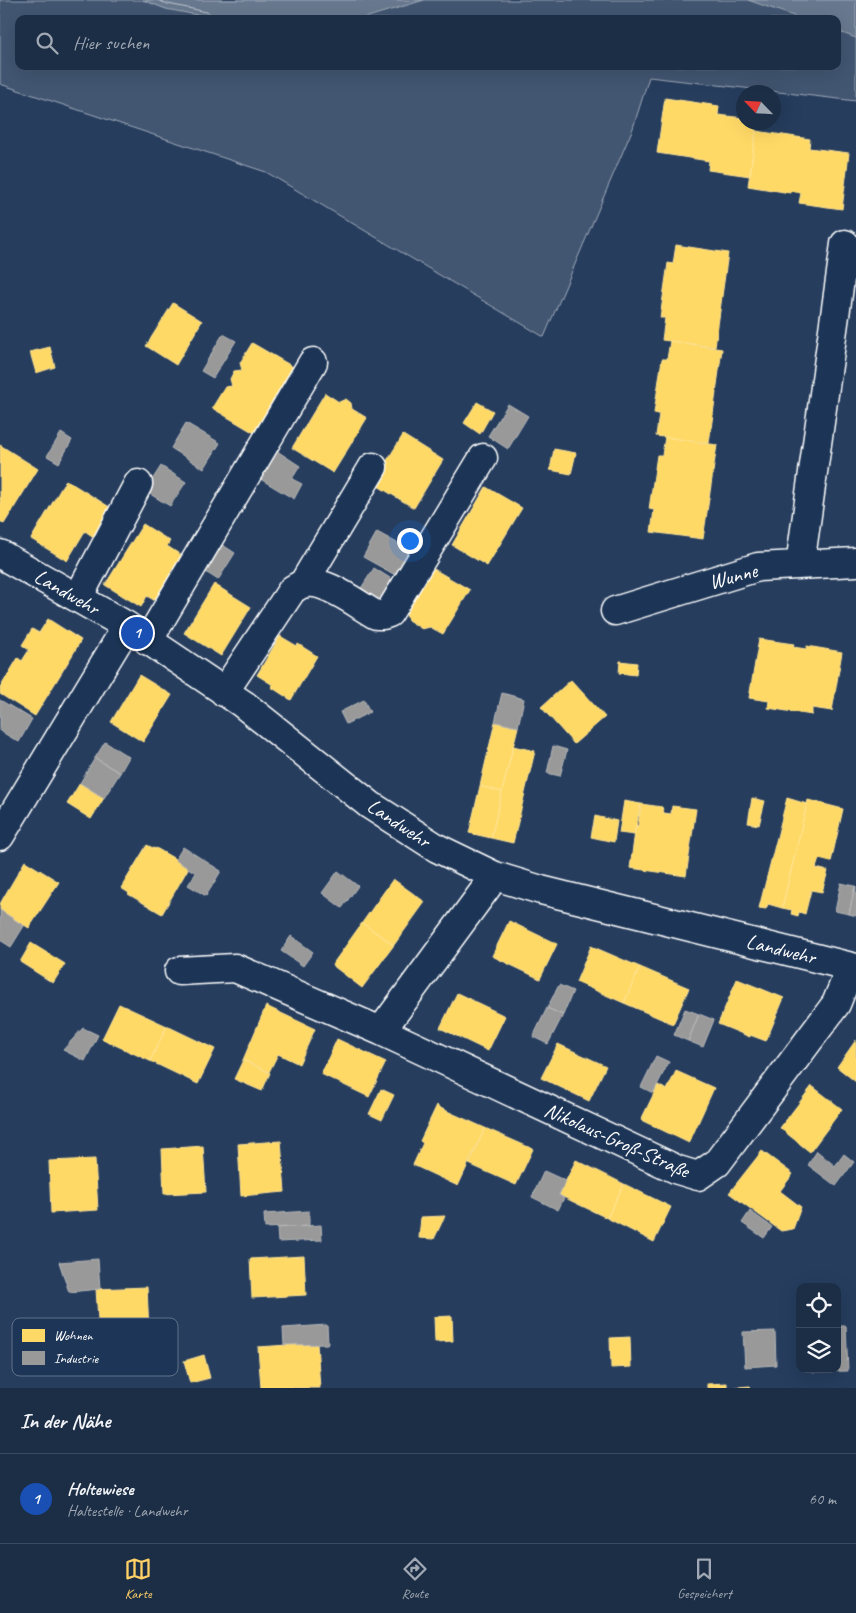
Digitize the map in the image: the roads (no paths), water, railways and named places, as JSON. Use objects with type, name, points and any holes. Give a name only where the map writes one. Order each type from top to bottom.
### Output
[{"type":"street","points":[[800,565],[845,244]]},
{"type":"street","points":[[0,836],[138,634],[312,362]]},
{"type":"street","points":[[224,692],[292,590],[303,584],[318,584],[338,592],[376,615],[389,613],[483,458]]},
{"type":"street","points":[[303,584],[373,467]]},
{"type":"street","points":[[78,598],[138,484]]},
{"type":"street","name":"Landwehr","points":[[0,554],[138,634],[224,692],[370,805],[437,848],[495,876],[550,892],[854,967]]},
{"type":"street","name":"Wunne","points":[[615,612],[758,567],[856,562]]},
{"type":"street","points":[[381,1031],[495,876]]},
{"type":"street","name":"Nikolaus-Groß-Straße","points":[[179,971],[234,968],[381,1031],[678,1170],[698,1176],[717,1163],[836,1004],[854,967]]},
{"type":"water","points":[[143,0],[424,0],[374,15],[197,15],[166,9]]},
{"type":"water","points":[[748,0],[856,0],[856,38],[841,32],[841,15],[791,15]]},
{"type":"place","name":"Holtewiese","points":[[137,633]]}]
